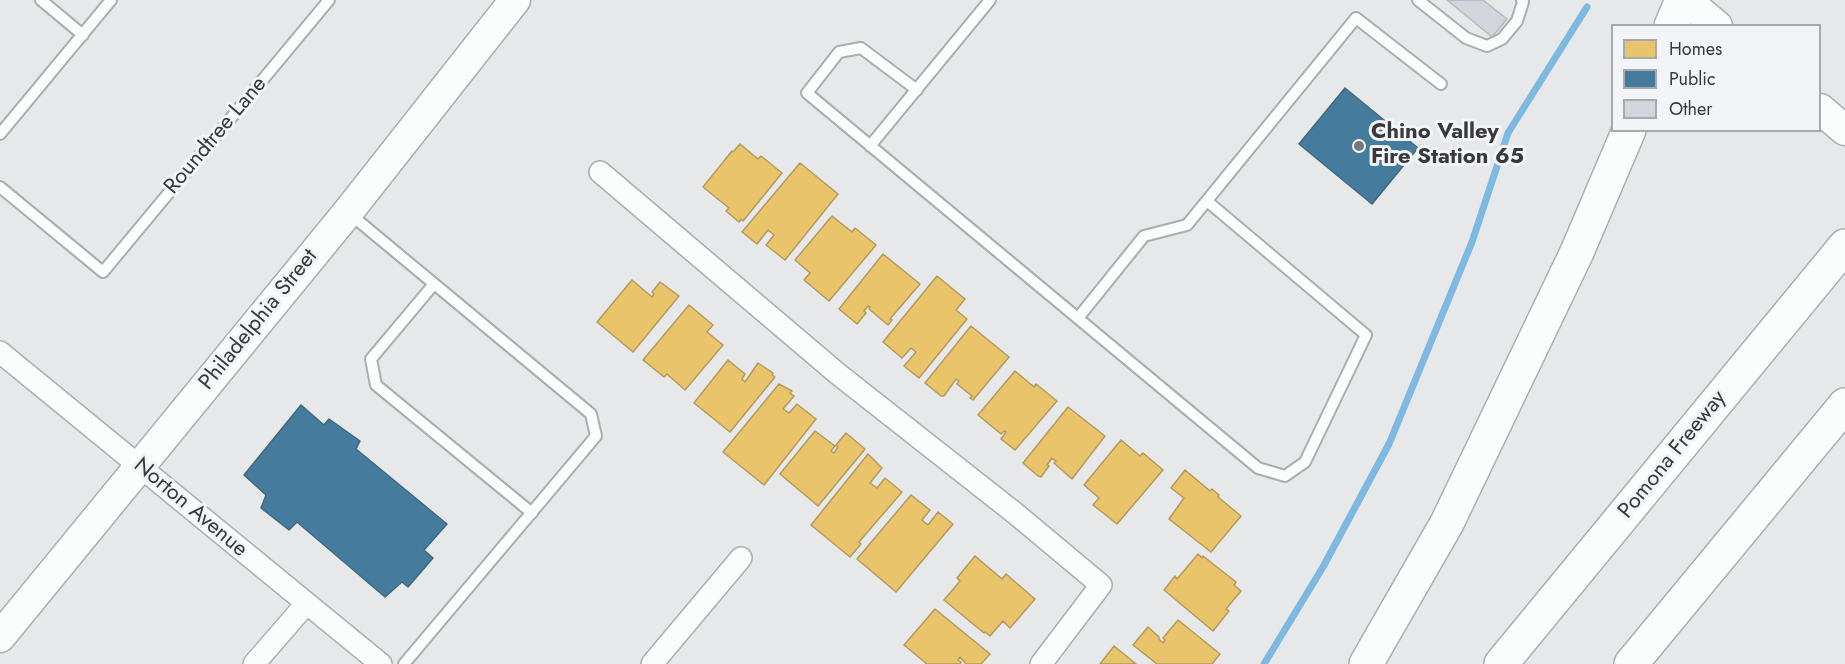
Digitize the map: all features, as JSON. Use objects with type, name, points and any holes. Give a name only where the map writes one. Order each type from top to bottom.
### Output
[{"type":"highway","points":[[1672,24],[1684,0]]},
{"type":"highway","points":[[1366,664],[1447,523],[1577,252],[1628,132]]},
{"type":"highway","name":"Pomona Freeway","points":[[1501,664],[1845,246]]},
{"type":"highway","points":[[1631,664],[1845,405]]},
{"type":"street","name":"Philadelphia Street","points":[[0,637],[348,212],[515,0]]},
{"type":"street","points":[[1684,0],[1714,24]]},
{"type":"street","points":[[1821,110],[1845,130]]},
{"type":"street","points":[[600,172],[838,374],[1016,514],[1101,585],[1041,664]]},
{"type":"street","name":"Norton Avenue","points":[[0,352],[381,664]]},
{"type":"street","points":[[652,664],[741,558]]},
{"type":"street","points":[[254,664],[306,604]]},
{"type":"lane","points":[[41,0],[82,35]]},
{"type":"lane","points":[[0,134],[111,0]]},
{"type":"lane","name":"Roundtree Lane","points":[[0,188],[103,273],[329,0]]},
{"type":"lane","points":[[870,146],[990,0]]},
{"type":"lane","points":[[1418,0],[1466,38],[1487,46],[1502,39],[1517,21],[1522,0]]},
{"type":"lane","points":[[1078,318],[1144,236],[1188,225],[1356,18],[1441,84]]},
{"type":"lane","points":[[917,90],[861,48],[839,52],[807,93],[1258,468],[1285,476],[1305,462],[1366,335],[1207,201]]},
{"type":"lane","points":[[348,212],[591,414],[596,436],[404,664]]},
{"type":"lane","points":[[434,284],[371,359],[376,385],[532,513]]},
{"type":"building: Homes","points":[[740,144],[758,159],[761,156],[782,173],[743,221],[741,219],[739,222],[726,211],[729,208],[703,187]]},
{"type":"building: Homes","points":[[800,163],[838,194],[785,260],[766,245],[774,235],[768,230],[757,244],[742,232]]},
{"type":"building: Homes","points":[[832,216],[852,232],[855,228],[876,245],[829,301],[804,280],[810,273],[795,260]]},
{"type":"building: Homes","points":[[883,254],[920,284],[890,319],[892,320],[888,325],[868,306],[864,311],[866,313],[857,324],[839,309]]},
{"type":"building: Homes","points":[[937,276],[965,299],[956,310],[967,319],[919,378],[904,366],[916,352],[911,348],[902,358],[883,342]]},
{"type":"building: Homes","points":[[632,280],[652,297],[654,294],[652,292],[660,282],[679,296],[633,352],[597,322]]},
{"type":"building: Homes","points":[[689,305],[713,325],[707,332],[723,345],[685,390],[667,374],[664,377],[643,360]]},
{"type":"building: Homes","points":[[971,326],[1009,357],[973,400],[970,398],[972,396],[957,384],[959,381],[956,379],[944,396],[941,396],[925,383]]},
{"type":"building: Homes","points":[[728,360],[745,374],[742,379],[745,382],[758,363],[773,373],[775,377],[730,432],[694,403]]},
{"type":"building: Homes","points":[[1015,371],[1034,387],[1036,384],[1057,401],[1015,450],[1001,439],[1006,432],[1001,434],[978,415]]},
{"type":"building: Homes","points":[[779,384],[792,391],[790,393],[794,396],[783,409],[789,413],[797,404],[816,419],[764,485],[723,452]]},
{"type":"building: Homes","points":[[1068,407],[1105,436],[1072,479],[1054,463],[1056,461],[1052,458],[1041,477],[1038,476],[1023,463]]},
{"type":"building: Homes","points":[[815,431],[835,446],[831,451],[834,453],[838,447],[836,445],[846,433],[865,449],[818,506],[780,474]]},
{"type":"building: Homes","points":[[1121,440],[1140,456],[1143,453],[1163,470],[1117,524],[1093,505],[1099,498],[1084,485]]},
{"type":"building: Homes","points":[[868,454],[882,468],[870,483],[877,488],[885,478],[902,492],[859,542],[861,544],[850,557],[811,525]]},
{"type":"building: Homes","points":[[1185,470],[1210,491],[1212,489],[1241,516],[1211,552],[1169,519],[1184,498],[1171,488]]},
{"type":"building: Homes","points":[[911,495],[930,510],[922,520],[928,525],[938,512],[953,524],[896,592],[857,559]]},
{"type":"building: Homes","points":[[1198,554],[1236,582],[1234,585],[1241,591],[1226,609],[1229,611],[1213,631],[1164,590],[1175,576],[1177,579]]},
{"type":"building: Homes","points":[[975,556],[1002,579],[1006,574],[1035,599],[1010,628],[1003,621],[990,636],[944,600],[960,581],[957,578]]},
{"type":"building: Homes","points":[[935,609],[990,654],[981,664],[966,664],[960,657],[958,660],[960,664],[927,664],[904,645]]},
{"type":"building: Homes","points":[[1178,620],[1220,654],[1212,664],[1157,664],[1133,645],[1148,627],[1163,643],[1165,640],[1163,638]]},
{"type":"building: Homes","points":[[1114,646],[1136,664],[1100,664]]},
{"type":"building: Public","name":"Chino Valley Fire Station 65","points":[[1345,88],[1418,148],[1372,204],[1299,144]]},
{"type":"building: Public","points":[[301,405],[324,425],[329,419],[360,441],[356,449],[447,524],[424,550],[433,558],[408,587],[402,582],[385,597],[297,522],[289,530],[261,508],[266,495],[244,475]]},
{"type":"building: Other","points":[[1447,0],[1483,0],[1507,19],[1492,37]]},
{"type":"waterway","points":[[1264,664],[1323,567],[1389,444],[1472,242],[1508,133],[1587,7]]},
{"type":"place","name":"Chino Valley Fire Station 65","points":[[1359,146]]}]
